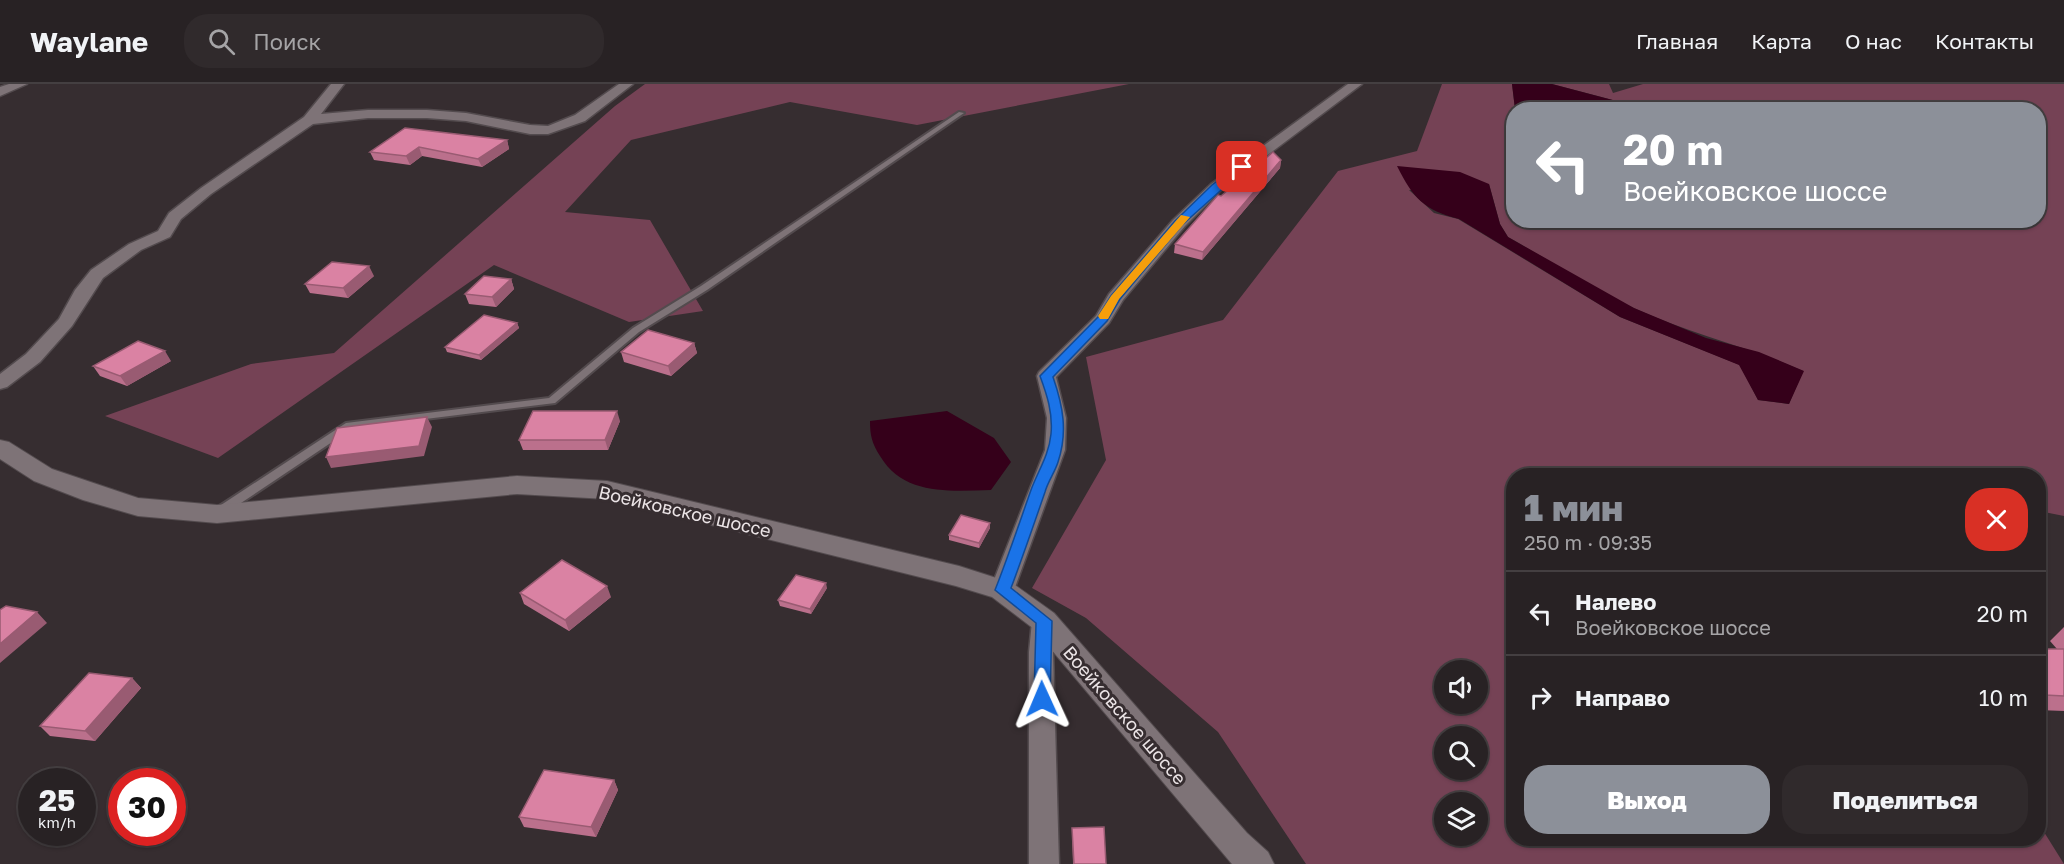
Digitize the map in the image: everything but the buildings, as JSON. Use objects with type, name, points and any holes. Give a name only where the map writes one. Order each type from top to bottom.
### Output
[{"type":"street","points":[[0,92],[21,84]]},
{"type":"street","points":[[0,383],[33,358],[66,322],[84,290],[105,267],[135,248],[164,234],[175,216],[206,191],[309,120],[338,84]]},
{"type":"street","points":[[309,120],[373,114],[428,115],[467,117],[546,131],[560,127],[591,110],[627,84]]},
{"type":"street","points":[[1002,590],[1051,462],[1058,434],[1057,405],[1046,376],[1103,319],[1115,298],[1179,223],[1216,187],[1356,84]]},
{"type":"street","name":"Воейковское шоссе","points":[[0,448],[43,475],[92,494],[138,507],[217,514],[517,485],[607,489],[1002,590],[1044,621],[1235,843],[1256,864]]},
{"type":"street","points":[[1044,621],[1041,652],[1044,864]]},
{"type":"lane","points":[[217,514],[350,425],[552,401],[636,330],[704,288],[961,113]]},
{"type":"shaded area","points":[[645,84],[1129,84],[917,125],[790,102],[631,140],[565,212],[650,220],[703,311],[629,322],[494,265],[218,458],[105,416],[251,364],[334,353],[615,106]]},
{"type":"shaded area","points":[[1442,84],[1512,84],[1514,102],[1506,102],[1506,228],[2046,228],[2046,102],[1620,102],[1552,84],[1609,84],[1613,93],[1643,84],[2064,84],[2064,516],[2046,512],[2046,468],[1506,468],[1506,846],[2046,846],[2046,835],[2064,864],[1306,864],[1218,732],[1086,618],[1032,588],[1106,460],[1086,357],[1223,320],[1338,171],[1417,151]],"holes":[[[1489,184],[1500,224],[1508,237],[1636,309],[1803,371],[1789,404],[1758,400],[1740,365],[1620,317],[1458,219],[1434,213],[1409,190]]]},
{"type":"shaded area","points":[[1512,84],[1552,84],[1620,102],[1514,102]]},
{"type":"shaded area","points":[[1397,166],[1460,172],[1489,184],[1500,224],[1508,237],[1634,308],[1706,338],[1759,352],[1804,371],[1789,404],[1758,400],[1739,365],[1620,317],[1459,219],[1428,207],[1414,194]]},
{"type":"shaded area","points":[[947,411],[994,438],[1011,462],[991,490],[944,490],[915,485],[890,469],[877,451],[870,431],[870,421]]},
{"type":"slow traffic","points":[[1104,316],[1115,298],[1185,217]]},
{"type":"route","points":[[1042,699],[1041,652],[1044,621],[1002,590],[1051,462],[1058,434],[1057,405],[1046,376],[1103,319],[1115,298],[1179,223],[1216,187],[1242,167]]}]
